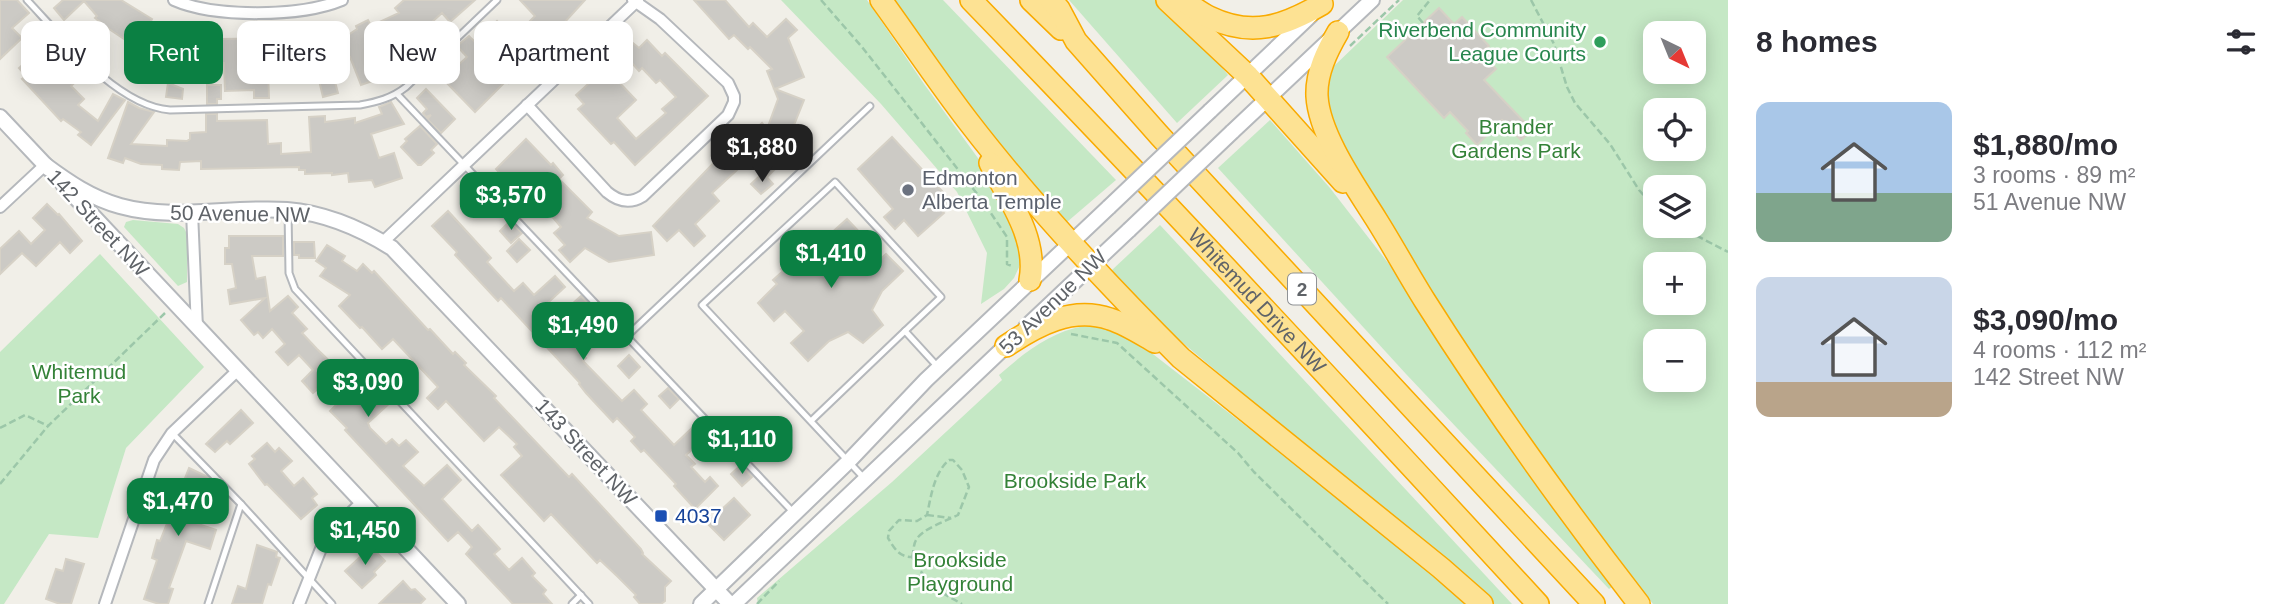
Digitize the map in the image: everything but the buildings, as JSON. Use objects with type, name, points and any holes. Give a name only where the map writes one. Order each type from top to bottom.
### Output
[{"type":"highway","points":[[881,0],[968,121],[1071,242],[1181,358],[1482,604]]},
{"type":"highway","name":"Whitemud Drive NW","points":[[971,0],[1187,225],[1538,604]]},
{"type":"highway","points":[[1031,0],[1076,41]]},
{"type":"highway","name":"Whitemud Drive NW","points":[[1051,0],[1059,9],[1076,41],[1159,135],[1594,604]]},
{"type":"highway","points":[[1167,0],[1248,76],[1375,218]]},
{"type":"highway","points":[[1181,0],[1226,24],[1253,28],[1273,27],[1294,20],[1325,2]]},
{"type":"highway","points":[[1343,41],[1326,54],[1319,75],[1317,96],[1319,109],[1338,155],[1425,301],[1563,505],[1639,604]]},
{"type":"highway","points":[[968,121],[1014,205],[1032,257],[1030,280]]},
{"type":"highway","points":[[1006,346],[1043,324],[1072,316],[1091,316],[1112,319],[1123,324],[1181,358]]},
{"type":"street","points":[[174,0],[199,9],[228,13],[297,10],[337,2]]},
{"type":"street","name":"53 Avenue NW","points":[[732,604],[1267,98],[1343,41],[1372,0]]},
{"type":"street","points":[[383,242],[636,1],[660,19],[728,83],[734,96],[732,109],[723,120],[643,195],[633,201],[622,201],[607,192],[527,106]]},
{"type":"street","name":"53 Avenue NW","points":[[701,604],[1030,280],[1325,2]]},
{"type":"street","name":"142 Street NW","points":[[0,117],[458,604]]},
{"type":"street","points":[[0,207],[45,165]]},
{"type":"street","name":"50 Avenue NW","points":[[45,165],[85,192],[107,202],[142,210],[288,211],[323,216],[383,242]]},
{"type":"street","points":[[192,212],[197,328]]},
{"type":"street","name":"143 Street NW","points":[[383,242],[409,264],[732,604]]},
{"type":"street","points":[[105,604],[149,471],[172,433],[237,371]]},
{"type":"street","points":[[299,604],[324,541],[362,502]]},
{"type":"lane","points":[[27,0],[102,78],[141,101],[163,110],[360,105],[397,94],[498,0]]},
{"type":"lane","points":[[397,94],[795,514]]},
{"type":"lane","points":[[626,336],[870,106]]},
{"type":"lane","points":[[811,421],[942,297],[835,182],[702,305],[865,480]]},
{"type":"lane","points":[[288,211],[289,273],[291,283],[299,295],[589,604]]},
{"type":"lane","points":[[905,331],[939,368]]},
{"type":"lane","points":[[172,433],[241,503],[332,604]]},
{"type":"lane","points":[[208,604],[241,503]]},
{"type":"lane","points":[[572,604],[581,595]]},
{"type":"path","points":[[821,0],[862,47],[982,200],[1007,237],[1007,264],[1012,266]]},
{"type":"path","points":[[1343,41],[1399,0]]},
{"type":"path","points":[[1423,23],[1417,16],[1430,0]]},
{"type":"path","points":[[1531,0],[1554,44],[1567,87],[1575,103],[1609,144],[1643,194]]},
{"type":"path","points":[[1701,238],[1728,252]]},
{"type":"path","points":[[0,484],[48,426],[174,304]]},
{"type":"path","points":[[1074,329],[1065,332],[1117,343],[1238,453],[1388,604]]},
{"type":"path","points":[[0,428],[25,415],[48,426]]},
{"type":"path","points":[[912,557],[915,554],[915,541],[922,533],[958,515],[969,488],[962,470],[953,460],[949,460],[942,467],[933,486],[927,515]]},
{"type":"path","points":[[912,557],[905,557],[897,551],[888,538],[888,531],[899,520],[917,521],[927,515],[951,518]]},
{"type":"path","points":[[912,557],[930,586],[962,604]]},
{"type":"path","points":[[757,604],[781,579]]},
{"type":"green space","points":[[781,0],[867,0],[983,165],[1024,247],[1014,278],[1004,289],[981,304],[987,253],[957,192],[881,104]]},
{"type":"green space","points":[[890,0],[943,0],[1116,180],[1067,222],[1016,165]]},
{"type":"green space","points":[[1069,0],[1157,0],[1194,36],[1228,75],[1177,123]]},
{"type":"green space","name":"Brander Gardens Park","points":[[1403,0],[1728,0],[1728,604],[1653,604],[1611,550],[1456,328],[1347,155],[1329,119],[1325,79],[1334,66]]},
{"type":"green space","points":[[1270,120],[1330,188],[1392,268],[1615,585],[1609,589],[1406,374],[1218,168]]},
{"type":"green space","points":[[133,220],[178,224],[184,228],[187,234],[187,282],[178,286],[124,227],[126,222]]},
{"type":"green space","points":[[1160,225],[1512,604],[1494,604],[1158,322],[1129,292],[1112,270]]},
{"type":"green space","name":"Whitemud Park","points":[[100,254],[204,367],[126,448],[98,538],[49,534],[4,604],[0,604],[0,352]]},
{"type":"green space","name":"Brookside Park","points":[[1084,326],[1106,327],[1127,334],[1339,498],[1468,604],[758,604],[757,598],[892,482],[1002,380],[999,375],[1008,367],[1049,338]]},
{"type":"place","name":"Riverbend Community League Courts","points":[[1600,42]]},
{"type":"place","name":"Edmonton Alberta Temple","points":[[908,190]]},
{"type":"place","name":"4037","points":[[661,516]]},
{"type":"park label","name":"Brookside Playground","points":[[960,572]]}]
